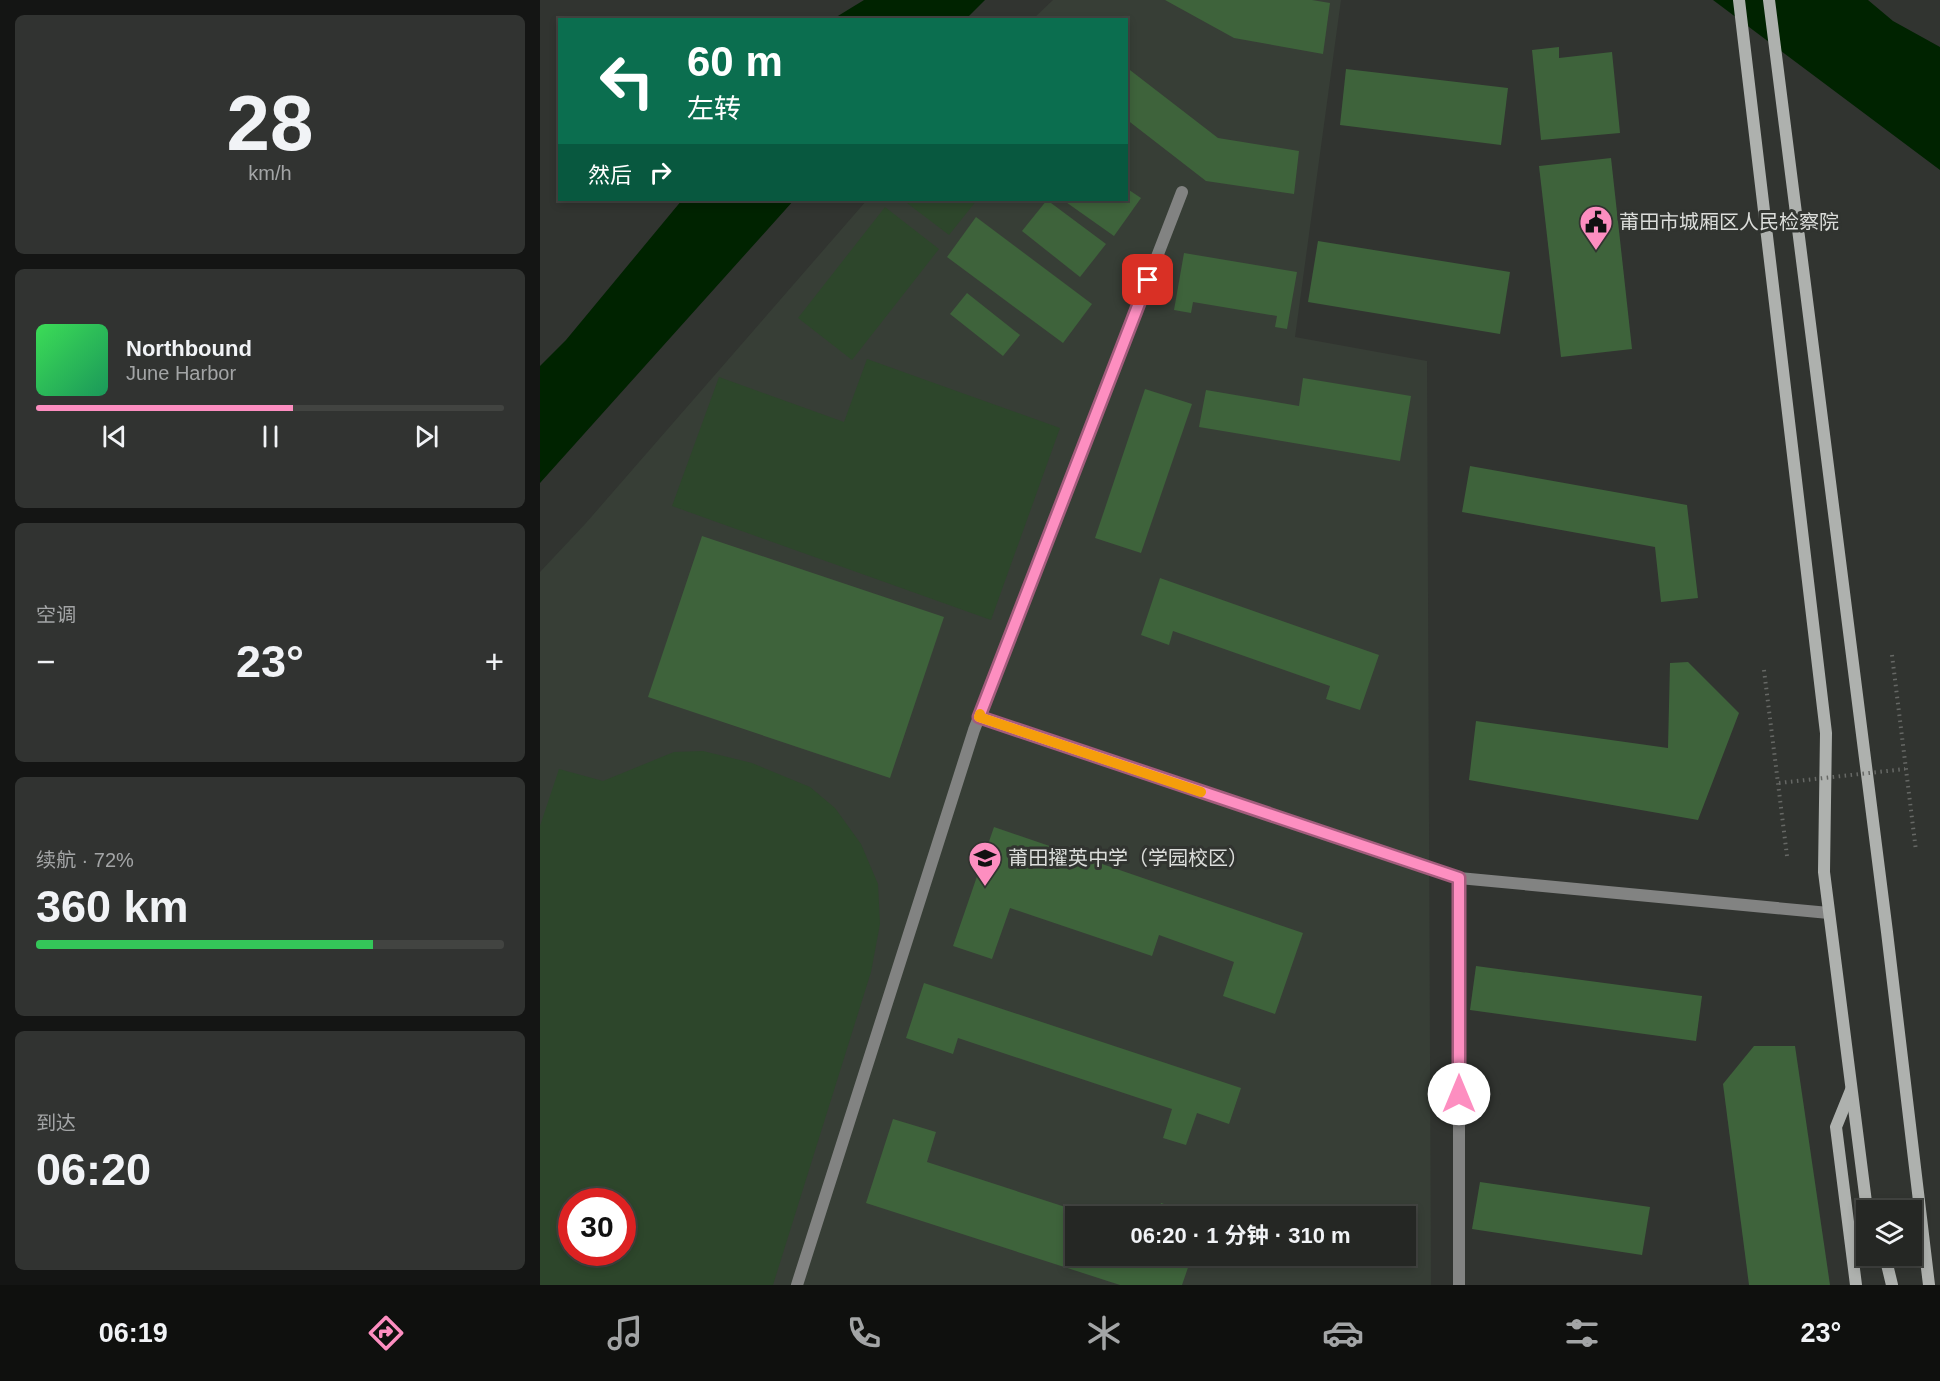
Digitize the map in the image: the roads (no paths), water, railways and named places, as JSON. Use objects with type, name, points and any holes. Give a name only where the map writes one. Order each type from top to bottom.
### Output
[{"type":"main road","points":[[1738,0],[1826,733],[1824,872],[1866,1200]]},
{"type":"main road","points":[[1768,0],[1887,932],[1929,1285]]},
{"type":"main road","points":[[1851,1089],[1836,1127],[1856,1285]]},
{"type":"main road","points":[[1887,1266],[1892,1285]]},
{"type":"street","points":[[797,1285],[979,717],[1182,192]]},
{"type":"street","points":[[979,717],[1459,878],[1829,913]]},
{"type":"street","points":[[1459,878],[1459,1285]]},
{"type":"place","name":"莆田市城厢区人民检察院","points":[[1596,251]]},
{"type":"place","name":"莆田擢英中学（学园校区）","points":[[985,887]]}]
